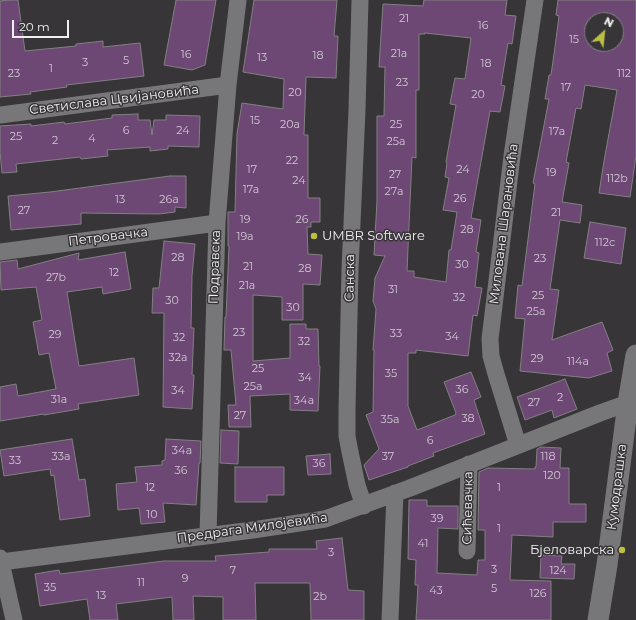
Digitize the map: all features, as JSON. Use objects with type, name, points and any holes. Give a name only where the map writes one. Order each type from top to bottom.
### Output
[{"type":"street","name":"Подравска","points":[[208,535],[217,223],[228,85],[238,0]]},
{"type":"street","name":"Санска","points":[[360,0],[350,269],[347,436],[357,485],[364,506]]},
{"type":"street","name":"Милована Шарановића","points":[[518,445],[491,356],[490,339],[512,156],[535,0]]},
{"type":"street","name":"Светислава Цвијановића","points":[[0,115],[228,85]]},
{"type":"street","name":"Петровачка","points":[[0,252],[217,223]]},
{"type":"street","name":"Кумодрашка","points":[[598,620],[636,355]]},
{"type":"street","name":"Предрага Милојевића","points":[[0,560],[314,522],[364,506],[628,403]]},
{"type":"street","name":"Сићевачка","points":[[467,551],[469,464]]},
{"type":"street","points":[[390,620],[395,493]]},
{"type":"street","points":[[0,560],[14,620]]},
{"type":"building","points":[[18,0],[25,51],[76,46],[76,44],[103,41],[103,47],[140,43],[144,76],[66,85],[67,87],[30,92],[31,94],[0,97],[0,1]]},
{"type":"building","points":[[176,0],[216,0],[205,65],[192,70],[164,65]]},
{"type":"building","points":[[254,0],[337,0],[334,36],[338,36],[336,78],[306,77],[304,135],[308,135],[308,198],[320,198],[320,222],[311,222],[311,227],[307,227],[308,254],[322,255],[320,285],[303,284],[303,320],[282,320],[282,297],[253,295],[253,361],[290,358],[290,324],[306,324],[306,329],[318,329],[320,366],[318,411],[290,410],[290,394],[250,396],[251,427],[229,427],[228,405],[236,405],[231,350],[224,350],[229,246],[228,212],[235,212],[237,134],[242,103],[283,109],[284,79],[243,72]]},
{"type":"building","points":[[424,0],[507,0],[505,15],[516,16],[512,44],[508,43],[501,85],[505,86],[500,112],[490,111],[471,218],[481,220],[476,252],[479,253],[475,287],[482,288],[477,316],[473,315],[468,356],[416,350],[416,353],[408,353],[408,406],[417,430],[455,415],[456,413],[444,382],[471,372],[481,397],[474,400],[485,434],[433,453],[434,456],[408,467],[369,480],[364,465],[379,449],[366,415],[373,412],[373,350],[376,309],[373,301],[375,278],[385,256],[374,255],[377,201],[377,116],[384,116],[385,67],[379,67],[383,4],[423,6]],"holes":[[[425,33],[471,38],[465,79],[455,78],[450,104],[456,105],[446,162],[445,177],[449,178],[443,210],[457,212],[451,250],[449,250],[446,282],[414,277],[414,271],[407,271],[412,157],[416,158],[416,90],[419,90],[419,34]]]},
{"type":"building","points":[[558,0],[636,0],[636,156],[630,197],[599,193],[617,90],[585,85],[581,109],[576,108],[566,162],[569,163],[562,202],[582,205],[580,223],[560,220],[550,289],[559,290],[552,340],[602,322],[613,350],[607,353],[612,371],[589,378],[520,371],[525,319],[515,318],[518,285],[522,286],[535,184],[533,183],[549,99],[545,99],[549,75],[551,75],[559,16],[556,15]]},
{"type":"building","points":[[138,114],[138,120],[150,120],[152,135],[154,120],[166,120],[166,115],[200,116],[199,147],[168,146],[168,149],[150,151],[150,147],[107,150],[108,156],[81,159],[80,157],[16,164],[17,172],[2,173],[0,126],[31,124],[31,126],[64,122],[65,124],[112,118],[112,115]]},
{"type":"building","points":[[170,176],[186,176],[186,208],[175,207],[175,212],[159,214],[81,213],[81,224],[11,230],[8,196]]},
{"type":"building","points":[[590,222],[626,228],[621,264],[584,258]]},
{"type":"building","points":[[164,241],[195,244],[192,276],[191,328],[194,328],[192,409],[163,407],[164,313],[152,313],[153,288],[159,288]]},
{"type":"building","points":[[125,252],[131,289],[103,294],[102,287],[67,292],[79,366],[134,358],[139,395],[78,404],[79,409],[0,421],[0,387],[16,384],[18,396],[56,389],[49,353],[39,355],[33,322],[42,320],[36,287],[1,290],[0,262],[17,260],[18,269],[79,253],[78,260]]},
{"type":"building","points":[[565,379],[577,409],[554,418],[552,410],[525,420],[517,397]]},
{"type":"building","points":[[221,430],[239,431],[238,464],[220,463]]},
{"type":"building","points":[[72,439],[79,480],[85,479],[90,516],[60,520],[54,475],[51,476],[50,469],[4,476],[0,450]]},
{"type":"building","points":[[166,439],[201,441],[196,505],[163,503],[165,522],[141,524],[139,508],[118,510],[116,484],[137,482],[135,467],[162,465],[162,461],[165,460]]},
{"type":"building","points":[[541,447],[561,448],[560,468],[569,468],[569,504],[586,504],[586,522],[553,522],[553,537],[512,535],[510,580],[551,581],[551,620],[416,620],[418,585],[415,585],[416,560],[408,559],[409,500],[427,500],[427,506],[458,506],[458,529],[438,528],[437,573],[477,575],[478,560],[485,560],[485,530],[478,530],[479,472],[488,468],[535,469],[537,449]]},
{"type":"building","points":[[330,454],[331,474],[308,475],[306,456]]},
{"type":"building","points":[[235,467],[284,467],[284,495],[267,495],[267,502],[235,502]]},
{"type":"building","points":[[342,538],[348,590],[364,591],[364,620],[311,620],[310,583],[255,583],[256,620],[223,620],[223,597],[193,596],[194,620],[173,620],[172,597],[116,604],[118,620],[90,620],[87,599],[40,606],[35,574],[59,570],[60,574],[164,561],[216,561],[215,556],[269,552],[269,549],[317,549],[316,541]]},
{"type":"building","points":[[541,555],[562,556],[561,564],[575,564],[574,579],[540,578]]},
{"type":"place","name":"UMBR Software","points":[[314,236]]},
{"type":"place","name":"Бјеловарска","points":[[622,550]]}]
